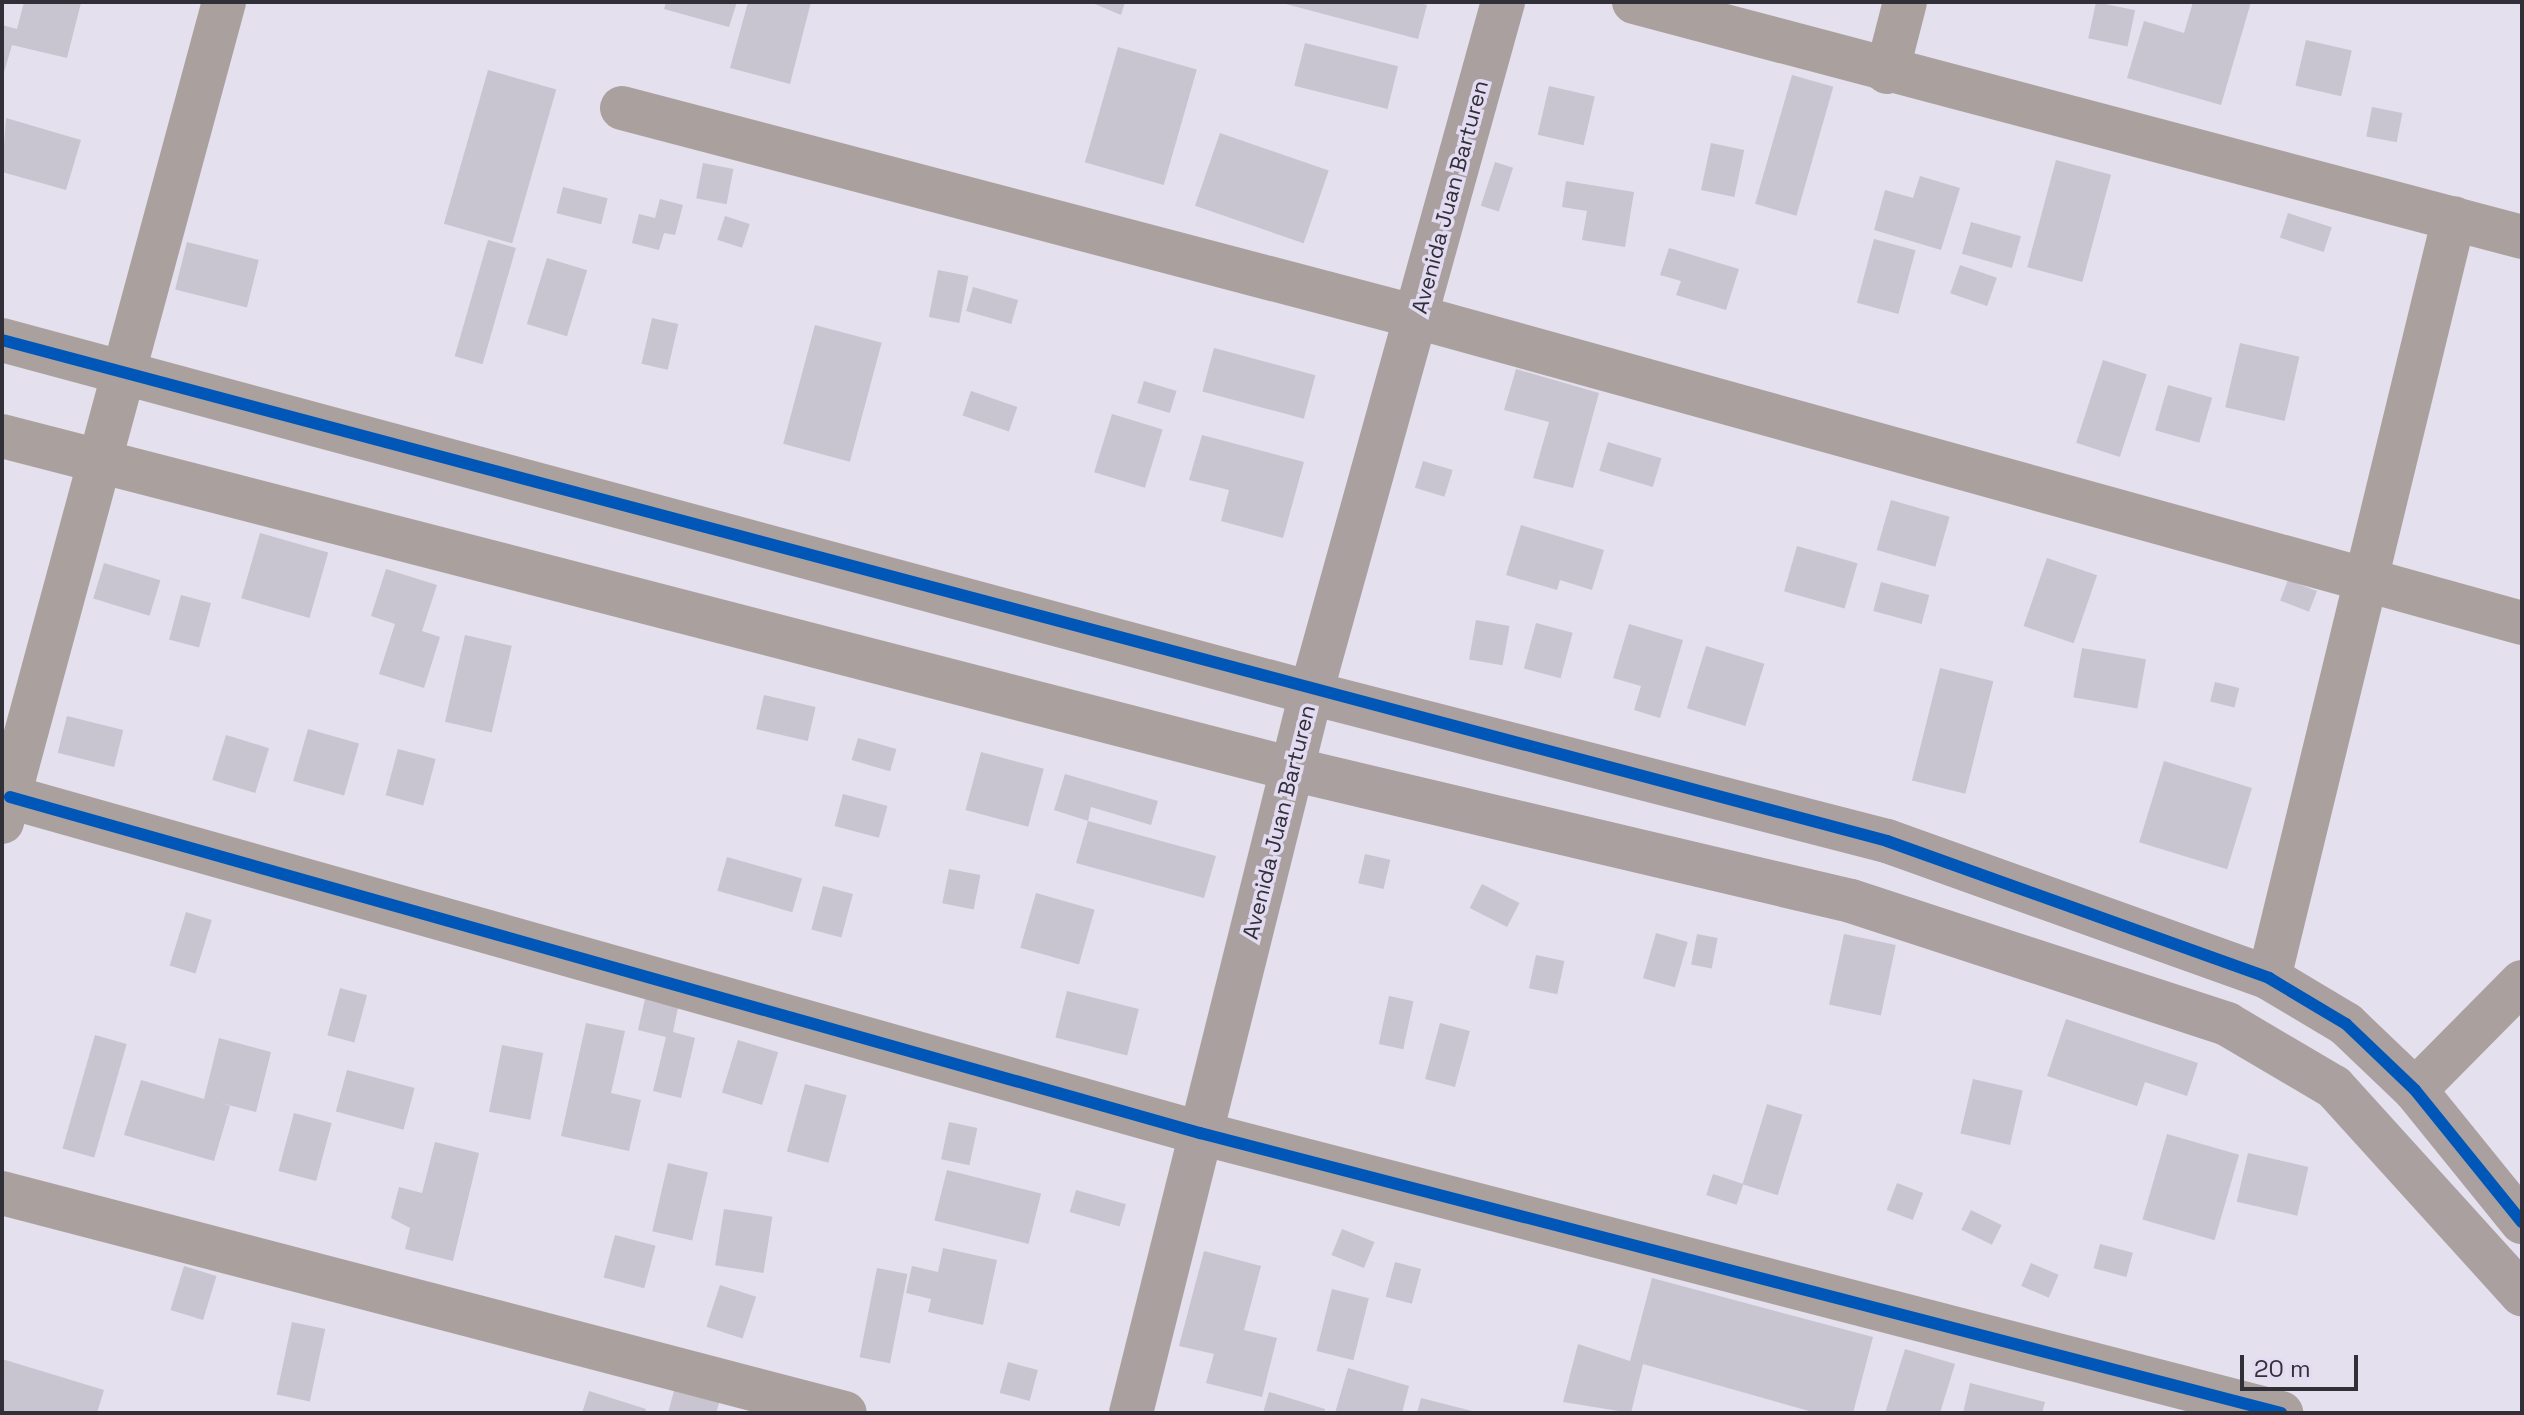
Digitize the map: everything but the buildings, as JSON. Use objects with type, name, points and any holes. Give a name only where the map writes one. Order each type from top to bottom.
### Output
[{"type":"street","points":[[224,2],[121,372],[6,809],[1200,1133],[2281,1413]]},
{"type":"street","name":"Avenida Juan Barturen","points":[[1131,1413],[1311,693],[1503,2]]},
{"type":"street","points":[[1634,2],[1887,72],[2522,237]]},
{"type":"street","points":[[1887,72],[1905,2]]},
{"type":"street","points":[[622,108],[1417,317],[2362,575],[2522,623]]},
{"type":"street","points":[[2269,978],[2362,575],[2454,218]]},
{"type":"street","points":[[2,340],[1311,693],[1887,841],[2269,978],[2346,1024],[2415,1090],[2522,1222]]},
{"type":"street","points":[[2,436],[1292,769],[1851,901],[2227,1024],[2334,1087],[2522,1294]]},
{"type":"street","points":[[2415,1090],[2522,982]]},
{"type":"street","points":[[2,1193],[845,1413]]},
{"type":"cycle path","points":[[2,340],[1887,841],[2269,978],[2346,1024],[2415,1090],[2522,1222]]},
{"type":"cycle path","points":[[10,797],[1200,1133],[2281,1413]]}]
